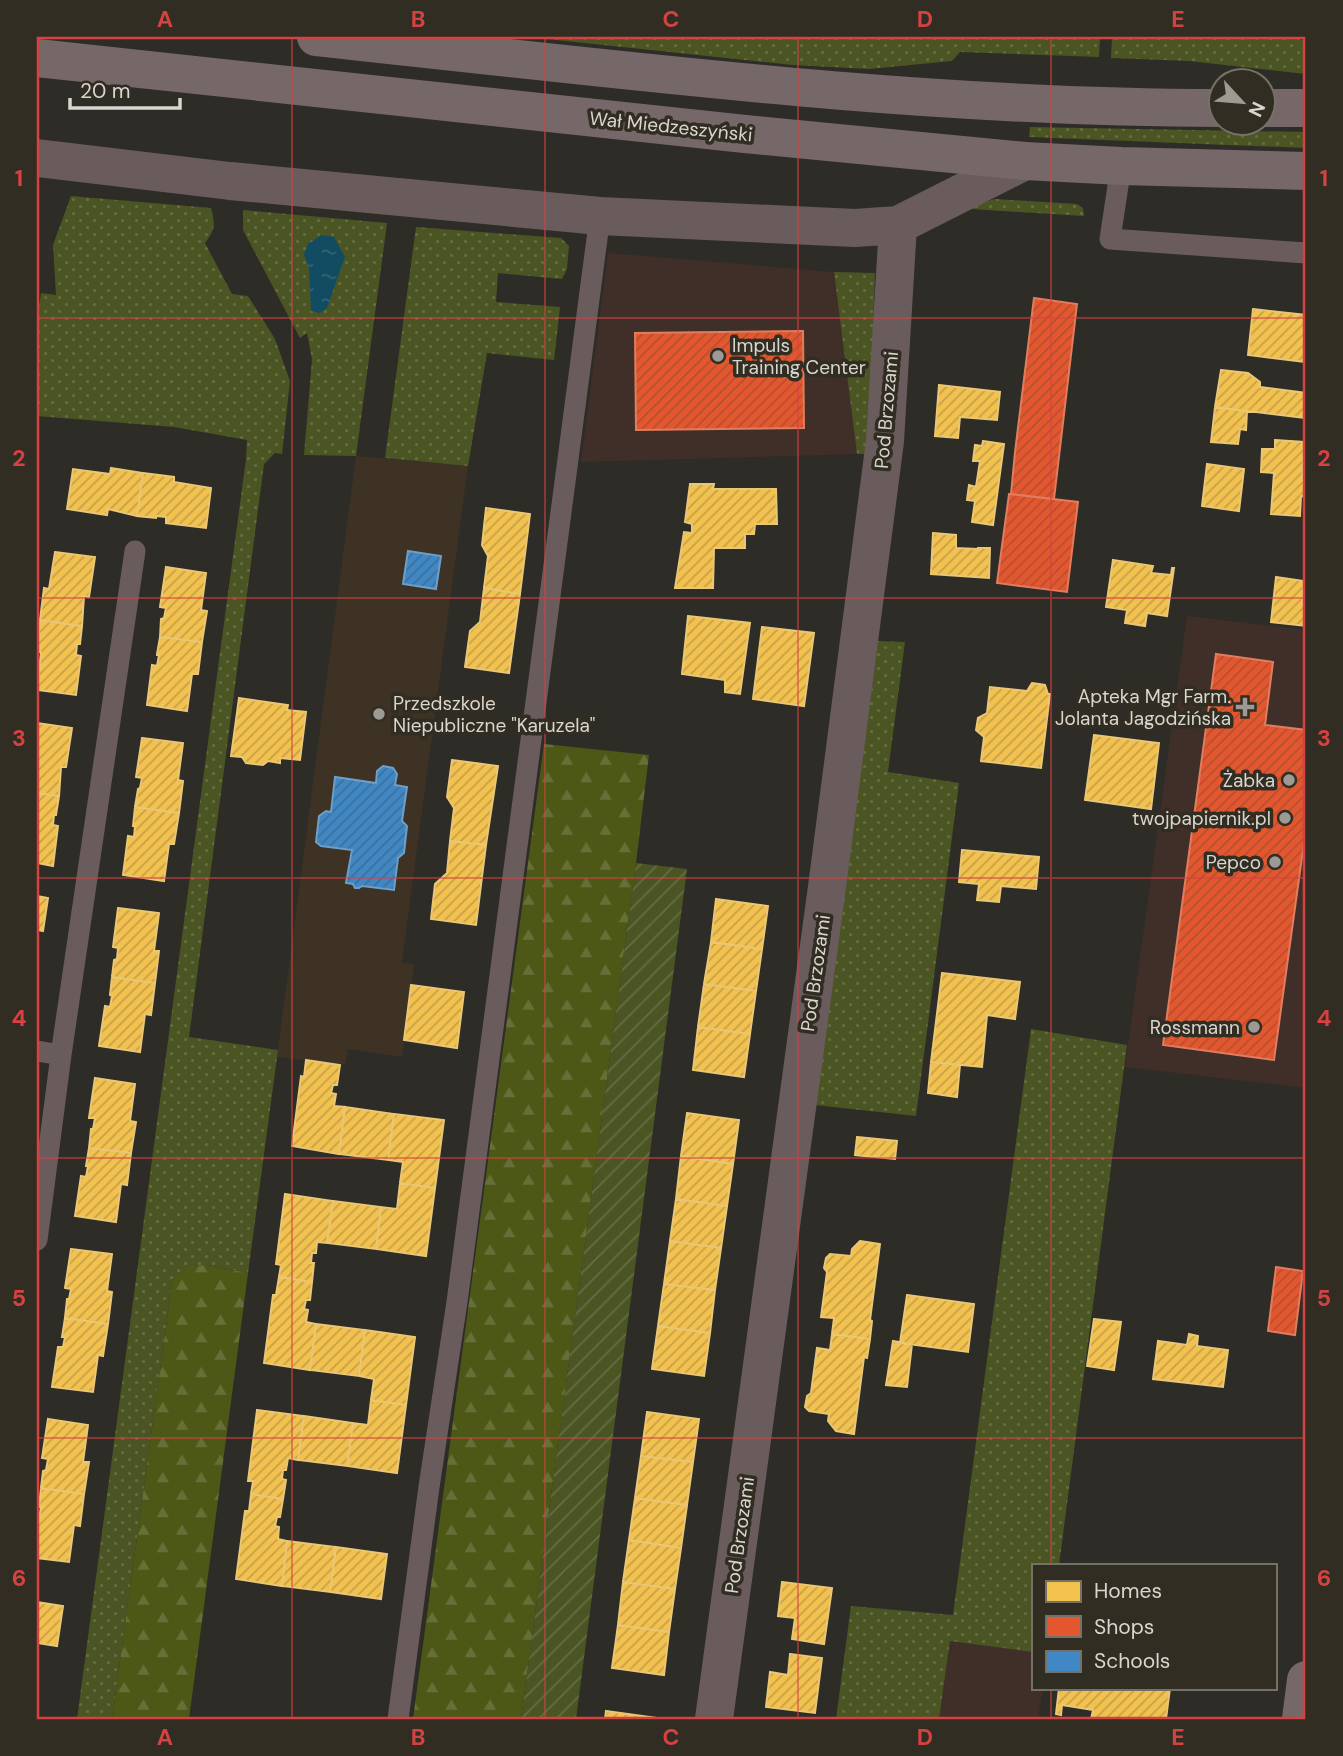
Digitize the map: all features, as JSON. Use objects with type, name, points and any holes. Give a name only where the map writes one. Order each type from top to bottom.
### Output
[{"type":"main road","points":[[316,37],[905,97],[1206,108]]},
{"type":"main road","name":"Wał Miedzeszyński","points":[[37,58],[1024,161],[1306,171]]},
{"type":"main road","points":[[1276,108],[1306,108]]},
{"type":"main road","points":[[1301,1719],[1306,1680]]},
{"type":"street","points":[[37,158],[230,181],[600,216],[855,228],[898,225],[1024,161]]},
{"type":"street","name":"Pod Brzozami","points":[[714,1719],[885,441],[898,225]]},
{"type":"lane","points":[[1121,166],[1110,239],[1306,253]]},
{"type":"lane","points":[[398,1719],[457,1302],[600,216]]},
{"type":"lane","points":[[37,1240],[61,1055],[135,551]]},
{"type":"lane","points":[[37,1051],[61,1055]]},
{"type":"shaded area","points":[[608,253],[834,272],[857,454],[581,462]]},
{"type":"shaded area","name":"Przedszkole Niepubliczne \"Karuzela\"","points":[[356,456],[468,466],[402,962],[414,965],[402,1057],[348,1049],[345,1065],[277,1057]]},
{"type":"shaded area","points":[[1187,616],[1306,630],[1306,1088],[1125,1067]]},
{"type":"shaded area","points":[[950,1641],[1032,1652],[1032,1690],[1043,1690],[1038,1719],[939,1719]]},
{"type":"green space","points":[[528,37],[1100,37],[1099,57],[960,52],[952,61],[869,69],[793,65]]},
{"type":"green space","points":[[1112,37],[1292,37],[1306,41],[1306,74],[1276,71],[1276,66],[1111,58]]},
{"type":"green space","points":[[1030,127],[1206,130],[1206,136],[1276,136],[1276,131],[1306,132],[1306,148],[1029,137]]},
{"type":"green space","points":[[71,196],[211,208],[214,226],[205,243],[232,294],[248,296],[275,339],[290,381],[282,454],[275,453],[264,464],[189,1037],[278,1050],[248,1273],[207,1265],[172,1283],[112,1719],[77,1719],[247,440],[174,427],[37,416],[37,320],[41,293],[56,295],[53,245]]},
{"type":"green space","points":[[995,199],[1077,204],[1083,208],[1084,216],[972,209],[977,204]]},
{"type":"green space","points":[[243,210],[387,223],[356,456],[304,455],[312,359],[307,333],[300,338],[243,230]]},
{"type":"green space","points":[[416,227],[561,238],[569,246],[567,269],[562,279],[498,273],[496,302],[560,307],[554,360],[487,353],[468,466],[385,458]]},
{"type":"green space","points":[[834,272],[875,273],[869,454],[857,454]]},
{"type":"green space","points":[[878,641],[905,642],[888,772],[959,783],[916,1116],[815,1105]]},
{"type":"green space","points":[[544,744],[649,755],[521,1719],[413,1719]]},
{"type":"green space","points":[[636,863],[687,869],[576,1719],[521,1719]]},
{"type":"green space","points":[[1031,1029],[1127,1045],[1059,1564],[1032,1564],[1032,1652],[950,1641],[939,1719],[836,1719],[851,1606],[953,1615]]},
{"type":"green space","points":[[207,1265],[248,1273],[189,1719],[112,1719],[172,1283],[187,1267]]},
{"type":"water","points":[[321,235],[334,237],[345,257],[327,308],[320,313],[311,311],[309,270],[304,254],[308,244]]},
{"type":"building: Homes","points":[[1253,309],[1306,315],[1306,362],[1248,355]]},
{"type":"building: Homes","points":[[1221,370],[1248,373],[1260,382],[1260,387],[1306,393],[1306,418],[1215,407]]},
{"type":"building: Homes","points":[[939,385],[1000,392],[997,420],[960,417],[958,438],[935,436]]},
{"type":"building: Homes","points":[[1215,407],[1247,411],[1246,430],[1240,429],[1238,444],[1211,442]]},
{"type":"building: Homes","points":[[1275,440],[1304,442],[1302,481],[1306,481],[1306,497],[1301,496],[1300,516],[1271,514],[1274,473],[1261,472],[1262,449],[1275,449]]},
{"type":"building: Homes","points":[[983,441],[1004,444],[993,525],[972,522],[975,501],[967,500],[969,485],[976,487],[980,461],[973,461],[975,445],[982,446]]},
{"type":"building: Homes","points":[[1207,464],[1244,469],[1239,511],[1202,506]]},
{"type":"building: Homes","points":[[111,468],[143,473],[137,516],[108,509],[107,515],[67,509],[73,469],[110,474]]},
{"type":"building: Homes","points":[[143,473],[174,477],[174,482],[211,488],[206,528],[166,523],[166,517],[137,516]]},
{"type":"building: Homes","points":[[690,484],[714,484],[713,489],[776,489],[777,524],[755,524],[754,534],[745,534],[745,548],[714,548],[713,588],[675,588],[684,532],[692,533],[692,524],[685,522]]},
{"type":"building: Homes","points":[[486,508],[530,514],[520,594],[484,588],[488,556],[482,545]]},
{"type":"building: Homes","points":[[933,533],[956,535],[956,548],[990,548],[989,578],[931,574]]},
{"type":"building: Homes","points":[[55,552],[95,557],[89,597],[84,596],[82,626],[40,620],[44,588],[49,589]]},
{"type":"building: Homes","points":[[1113,560],[1153,566],[1151,573],[1171,575],[1174,568],[1167,616],[1147,613],[1145,626],[1125,623],[1127,610],[1106,607]]},
{"type":"building: Homes","points":[[166,567],[206,573],[201,610],[207,611],[202,642],[160,637],[161,619],[164,618],[166,608],[160,607]]},
{"type":"building: Homes","points":[[1276,577],[1304,581],[1302,604],[1306,605],[1306,626],[1271,622]]},
{"type":"building: Homes","points":[[484,588],[520,594],[509,673],[465,667],[470,631],[480,622]]},
{"type":"building: Homes","points":[[688,616],[750,623],[740,694],[725,692],[725,680],[682,674]]},
{"type":"building: Homes","points":[[40,620],[82,626],[76,655],[81,656],[76,695],[37,690],[41,652],[37,652]]},
{"type":"building: Homes","points":[[762,627],[814,633],[804,706],[753,699]]},
{"type":"building: Homes","points":[[160,637],[202,642],[198,674],[192,674],[187,711],[147,705],[152,665],[157,666]]},
{"type":"building: Homes","points":[[1032,683],[1045,685],[1050,694],[1041,768],[981,761],[984,737],[976,730],[978,718],[987,713],[990,687],[1027,691]]},
{"type":"building: Homes","points":[[239,698],[288,705],[287,710],[306,712],[300,760],[280,758],[280,763],[268,761],[263,765],[246,763],[242,757],[231,756]]},
{"type":"building: Homes","points":[[37,723],[72,728],[66,767],[61,767],[59,796],[37,793]]},
{"type":"building: Homes","points":[[1094,735],[1159,743],[1151,809],[1085,800]]},
{"type":"building: Homes","points":[[142,738],[183,743],[178,780],[183,781],[179,813],[135,807],[142,778],[136,777]]},
{"type":"building: Homes","points":[[452,760],[498,766],[486,845],[450,841],[454,808],[447,797]]},
{"type":"building: Homes","points":[[37,793],[59,796],[53,825],[58,826],[53,866],[37,863]]},
{"type":"building: Homes","points":[[135,807],[179,813],[174,844],[169,844],[164,881],[123,875],[128,836],[134,837]]},
{"type":"building: Homes","points":[[450,841],[486,845],[476,925],[431,919],[435,884],[447,873]]},
{"type":"building: Homes","points":[[962,850],[1039,857],[1036,889],[1001,886],[999,902],[977,900],[979,884],[959,882]]},
{"type":"building: Homes","points":[[37,896],[48,898],[43,931],[38,930],[37,938]]},
{"type":"building: Homes","points":[[716,899],[768,906],[762,949],[711,942]]},
{"type":"building: Homes","points":[[118,908],[159,913],[154,951],[159,951],[155,983],[112,977],[118,948],[113,947]]},
{"type":"building: Homes","points":[[711,942],[762,949],[756,991],[704,984]]},
{"type":"building: Homes","points":[[942,973],[1020,982],[1015,1019],[987,1015],[982,1067],[931,1062]]},
{"type":"building: Homes","points":[[112,977],[155,983],[151,1015],[145,1014],[140,1052],[99,1046],[105,1006],[110,1007]]},
{"type":"building: Homes","points":[[704,984],[756,991],[750,1034],[698,1027]]},
{"type":"building: Homes","points":[[411,985],[464,992],[457,1048],[404,1040]]},
{"type":"building: Homes","points":[[698,1027],[750,1034],[744,1077],[693,1070]]},
{"type":"building: Homes","points":[[306,1060],[340,1065],[337,1085],[333,1085],[331,1093],[336,1094],[334,1106],[345,1107],[339,1154],[292,1146],[301,1076],[304,1077]]},
{"type":"building: Homes","points":[[931,1062],[960,1065],[957,1097],[928,1093]]},
{"type":"building: Homes","points":[[95,1078],[135,1084],[130,1121],[136,1122],[131,1153],[89,1148],[95,1118],[89,1118]]},
{"type":"building: Homes","points":[[345,1107],[394,1114],[388,1160],[339,1154]]},
{"type":"building: Homes","points":[[687,1113],[739,1120],[733,1164],[681,1156]]},
{"type":"building: Homes","points":[[394,1114],[444,1120],[435,1188],[400,1183],[403,1162],[388,1160]]},
{"type":"building: Homes","points":[[857,1137],[897,1141],[895,1159],[855,1155]]},
{"type":"building: Homes","points":[[89,1148],[131,1153],[127,1185],[121,1184],[116,1222],[75,1216],[81,1176],[86,1177]]},
{"type":"building: Homes","points":[[681,1156],[733,1164],[727,1206],[676,1199]]},
{"type":"building: Homes","points":[[400,1183],[435,1188],[426,1256],[376,1249],[381,1207],[397,1209]]},
{"type":"building: Homes","points":[[285,1194],[333,1201],[327,1243],[317,1242],[316,1253],[312,1253],[312,1282],[279,1277],[281,1265],[276,1264]]},
{"type":"building: Homes","points":[[676,1199],[727,1206],[721,1248],[670,1241]]},
{"type":"building: Homes","points":[[333,1201],[381,1207],[376,1249],[327,1243]]},
{"type":"building: Homes","points":[[670,1241],[721,1248],[715,1290],[664,1284]]},
{"type":"building: Homes","points":[[860,1241],[880,1244],[870,1339],[832,1334],[834,1318],[821,1317],[827,1272],[824,1268],[826,1258],[830,1254],[851,1256],[852,1249]]},
{"type":"building: Homes","points":[[71,1249],[112,1254],[107,1291],[112,1292],[108,1324],[65,1318],[71,1289],[65,1288]]},
{"type":"building: Homes","points":[[279,1277],[312,1282],[310,1300],[306,1300],[304,1309],[308,1310],[306,1322],[316,1324],[310,1370],[264,1363],[273,1295],[276,1295]]},
{"type":"building: Homes","points":[[664,1284],[715,1290],[710,1333],[658,1326]]},
{"type":"building: Homes","points":[[907,1295],[974,1304],[968,1352],[900,1343]]},
{"type":"building: Homes","points":[[65,1318],[108,1324],[103,1356],[98,1355],[93,1392],[52,1387],[58,1347],[63,1347],[65,1337],[62,1337]]},
{"type":"building: Homes","points":[[1094,1319],[1121,1322],[1114,1370],[1087,1366]]},
{"type":"building: Homes","points":[[316,1324],[365,1330],[359,1376],[310,1370]]},
{"type":"building: Homes","points":[[658,1326],[710,1333],[704,1376],[652,1369]]},
{"type":"building: Homes","points":[[365,1330],[415,1337],[406,1405],[371,1400],[374,1379],[359,1376]]},
{"type":"building: Homes","points":[[832,1334],[870,1339],[867,1358],[864,1357],[854,1434],[836,1431],[828,1421],[829,1414],[809,1411],[805,1407],[807,1396],[811,1393],[817,1348],[830,1350]]},
{"type":"building: Homes","points":[[1189,1334],[1198,1336],[1197,1346],[1228,1350],[1223,1387],[1153,1379],[1158,1341],[1187,1345]]},
{"type":"building: Homes","points":[[893,1341],[912,1344],[907,1387],[886,1385]]},
{"type":"building: Homes","points":[[371,1400],[406,1405],[397,1473],[347,1466],[353,1423],[368,1425]]},
{"type":"building: Homes","points":[[257,1410],[304,1416],[298,1460],[288,1458],[286,1470],[283,1470],[282,1479],[286,1480],[283,1499],[251,1494],[253,1481],[248,1481]]},
{"type":"building: Homes","points":[[647,1412],[699,1419],[693,1462],[641,1456]]},
{"type":"building: Homes","points":[[304,1416],[353,1423],[347,1466],[298,1460]]},
{"type":"building: Homes","points":[[48,1419],[88,1425],[83,1462],[89,1462],[84,1494],[41,1488],[48,1459],[42,1458]]},
{"type":"building: Homes","points":[[641,1456],[693,1462],[687,1505],[635,1498]]},
{"type":"building: Homes","points":[[41,1488],[84,1494],[80,1526],[74,1525],[69,1562],[37,1558],[37,1517],[39,1518],[41,1507]]},
{"type":"building: Homes","points":[[251,1494],[283,1499],[280,1517],[277,1517],[275,1526],[279,1527],[278,1539],[287,1541],[282,1586],[236,1579],[245,1511],[249,1511]]},
{"type":"building: Homes","points":[[635,1498],[687,1505],[681,1548],[629,1540]]},
{"type":"building: Homes","points":[[629,1540],[681,1548],[675,1589],[623,1582]]},
{"type":"building: Homes","points":[[287,1541],[336,1547],[330,1592],[282,1586]]},
{"type":"building: Homes","points":[[336,1547],[387,1554],[381,1599],[330,1592]]},
{"type":"building: Homes","points":[[623,1582],[675,1589],[669,1632],[618,1625]]},
{"type":"building: Homes","points":[[782,1582],[832,1588],[824,1644],[792,1639],[795,1618],[778,1616]]},
{"type":"building: Homes","points":[[37,1602],[63,1606],[57,1646],[37,1643]]},
{"type":"building: Homes","points":[[618,1625],[669,1632],[664,1675],[612,1668]]},
{"type":"building: Homes","points":[[790,1654],[822,1658],[815,1713],[766,1707],[770,1672],[788,1675]]},
{"type":"building: Homes","points":[[1059,1690],[1170,1690],[1166,1719],[1091,1719],[1093,1710],[1062,1705],[1061,1715],[1056,1714]]},
{"type":"building: Homes","points":[[606,1711],[658,1718],[658,1719],[605,1719]]},
{"type":"building: Shops","points":[[1034,298],[1077,304],[1054,499],[1011,494]]},
{"type":"building: Shops","points":[[803,331],[804,428],[636,430],[635,333]]},
{"type":"building: Shops","points":[[1009,494],[1078,502],[1067,592],[997,583]]},
{"type":"building: Shops","points":[[1216,654],[1273,662],[1265,725],[1306,730],[1306,828],[1274,1060],[1163,1045]]},
{"type":"building: Shops","points":[[1276,1267],[1303,1271],[1295,1335],[1268,1331]]},
{"type":"building: Schools","points":[[408,551],[441,556],[436,589],[403,584]]},
{"type":"building: Schools","points":[[383,766],[393,768],[397,774],[395,785],[407,787],[402,821],[407,826],[404,853],[398,858],[394,890],[362,886],[355,888],[353,884],[346,883],[352,850],[321,846],[316,842],[319,816],[326,811],[331,812],[335,777],[376,783],[377,771]]},
{"type":"place","name":"Impuls Training Center","points":[[718,356]]},
{"type":"place","name":"Apteka Mgr Farm. Jolanta Jagodzińska","points":[[1245,707]]},
{"type":"place","name":"Przedszkole Niepubliczne \"Karuzela\"","points":[[379,714]]},
{"type":"place","name":"Żabka","points":[[1289,780]]},
{"type":"place","name":"twojpapiernik.pl","points":[[1285,818]]},
{"type":"place","name":"Pepco","points":[[1275,862]]},
{"type":"place","name":"Rossmann","points":[[1254,1027]]}]
